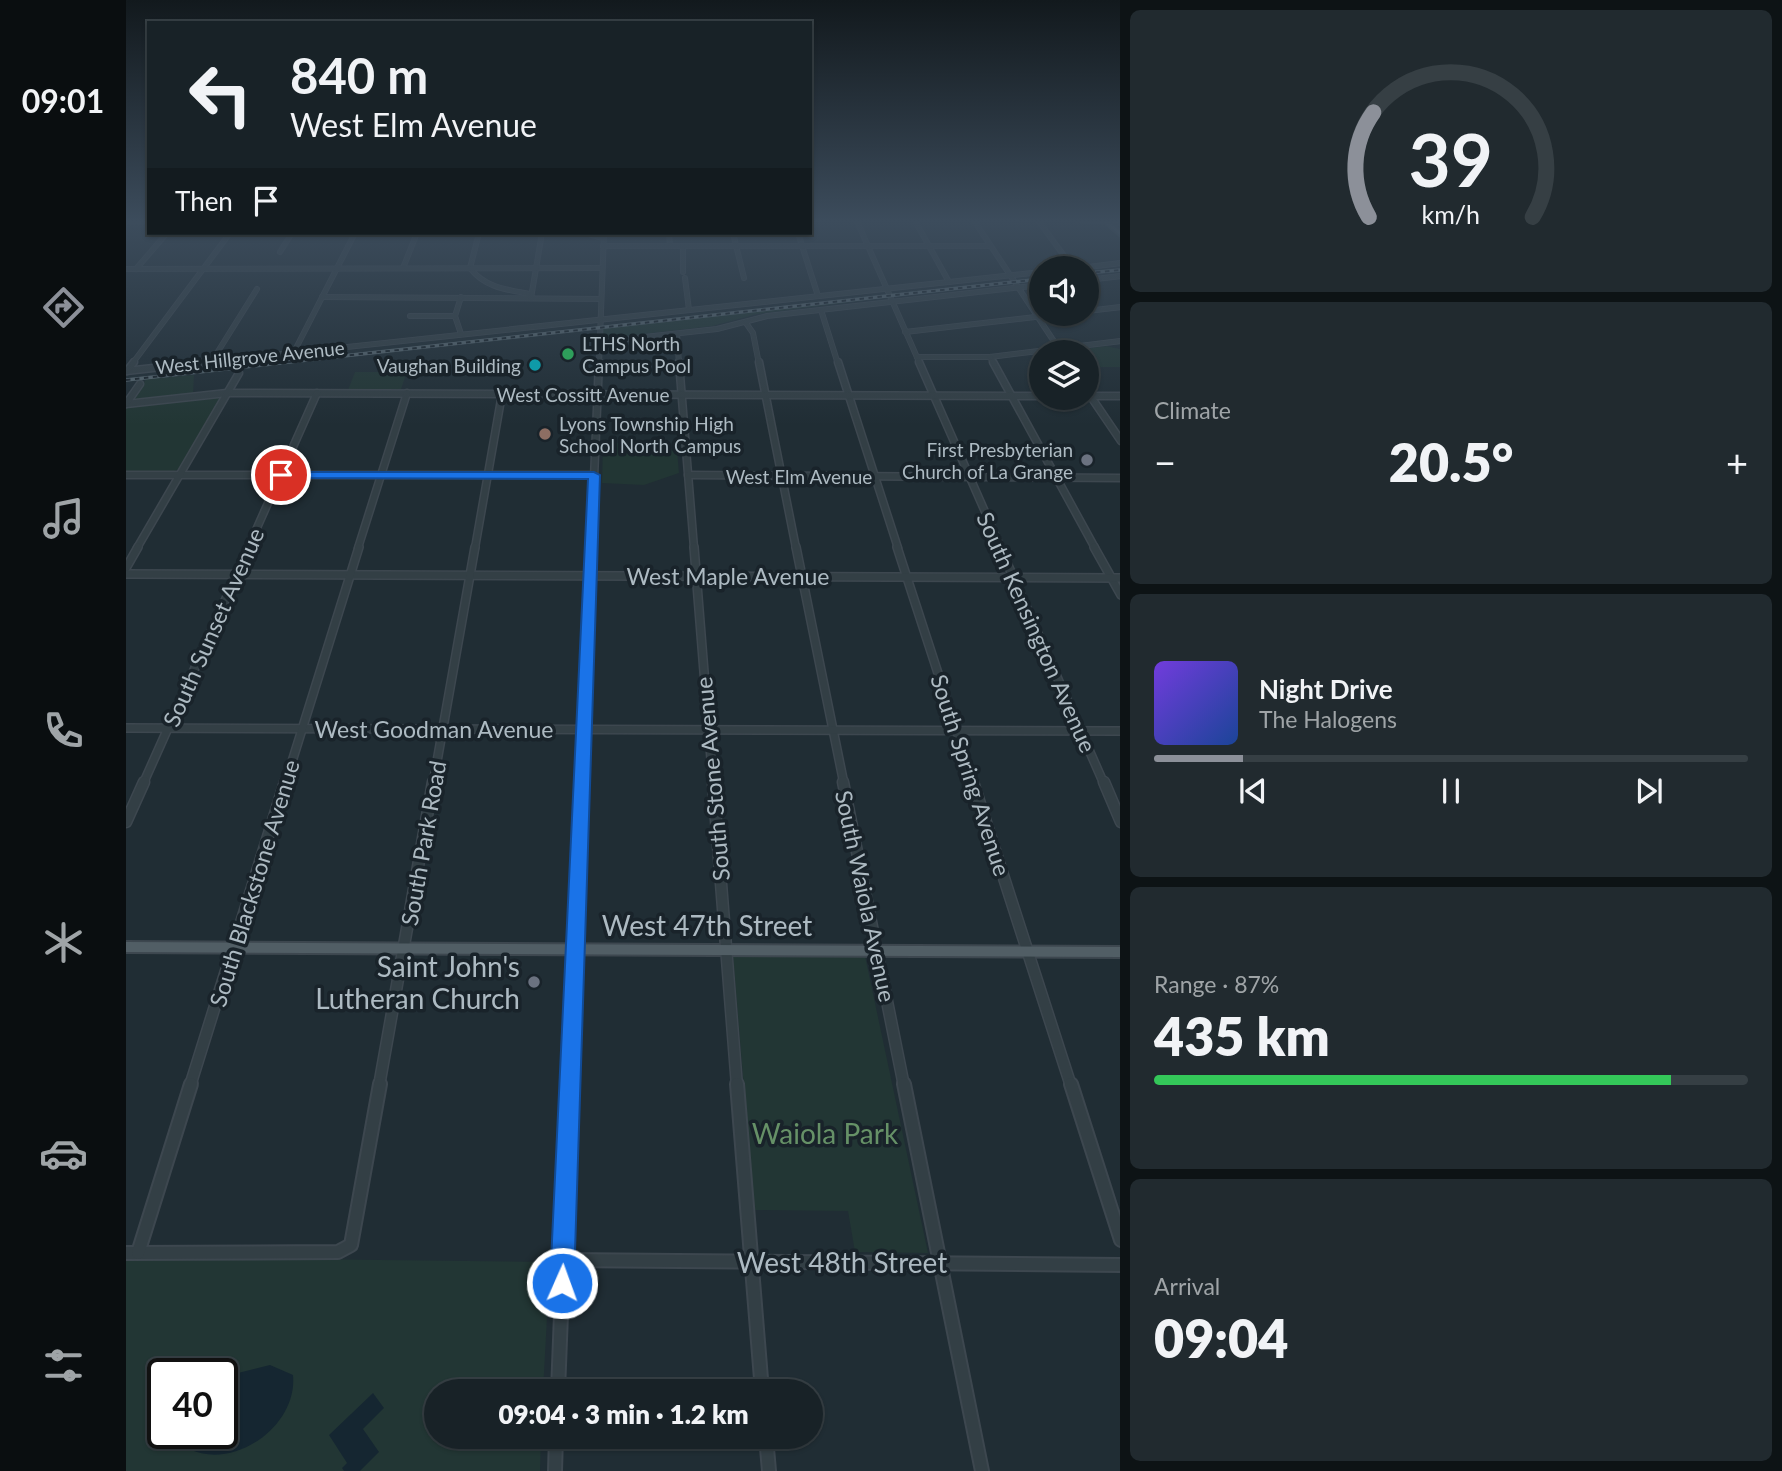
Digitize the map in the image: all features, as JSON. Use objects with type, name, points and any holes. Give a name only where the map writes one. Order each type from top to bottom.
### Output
[{"type":"main road","name":"West 47th Street","points":[[126,947],[1120,952]]},
{"type":"street","points":[[127,371],[189,288]]},
{"type":"street","points":[[294,352],[327,288]]},
{"type":"street","points":[[502,288],[531,296]]},
{"type":"street","points":[[531,296],[533,288]]},
{"type":"street","points":[[558,1379],[601,288]]},
{"type":"street","points":[[686,288],[689,310]]},
{"type":"street","points":[[815,288],[818,296]]},
{"type":"street","name":"South Kensington Avenue","points":[[886,288],[1120,820]]},
{"type":"street","name":"West Hillgrove Avenue","points":[[127,371],[461,334],[601,314],[689,310],[890,288]]},
{"type":"street","points":[[599,342],[677,334],[746,323],[763,316],[1013,288]]},
{"type":"street","points":[[1018,288],[1029,304]]},
{"type":"street","points":[[212,361],[257,289]]},
{"type":"street","points":[[504,298],[510,290]]},
{"type":"street","points":[[322,297],[531,296],[601,299]]},
{"type":"street","points":[[461,298],[455,316],[461,334]]},
{"type":"street","points":[[568,298],[601,314]]},
{"type":"street","points":[[1099,310],[1120,307]]},
{"type":"street","name":"South Spring Avenue","points":[[821,310],[1120,1237]]},
{"type":"street","points":[[410,316],[455,316]]},
{"type":"street","points":[[905,332],[1029,318]]},
{"type":"street","name":"South Waiola Avenue","points":[[746,323],[751,327],[782,476],[982,1471]]},
{"type":"street","name":"South Stone Avenue","points":[[677,334],[761,1379]]},
{"type":"street","points":[[1099,344],[1120,341]]},
{"type":"street","points":[[917,357],[990,357],[1029,353]]},
{"type":"street","points":[[990,357],[1120,593]]},
{"type":"street","points":[[126,568],[239,373]]},
{"type":"street","points":[[126,404],[140,384]]},
{"type":"street","name":"West Cossitt Avenue","points":[[126,404],[227,393],[1029,396]]},
{"type":"street","name":"South Sunset Avenue","points":[[126,822],[317,393]]},
{"type":"street","name":"South Blackstone Avenue","points":[[132,1253],[234,948],[407,393]]},
{"type":"street","name":"South Park Road","points":[[132,1253],[347,1250],[352,1240],[502,394]]},
{"type":"street","points":[[1099,395],[1120,396]]},
{"type":"street","points":[[1099,410],[1120,441]]},
{"type":"street","points":[[126,475],[594,475]]},
{"type":"street","name":"West Elm Avenue","points":[[688,475],[1120,478]]},
{"type":"street","name":"West Maple Avenue","points":[[126,574],[1120,578]]},
{"type":"street","name":"West Goodman Avenue","points":[[126,728],[1120,731]]},
{"type":"street","name":"West 48th Street","points":[[563,1260],[1120,1265]]},
{"type":"street","points":[[555,1471],[556,1449]]},
{"type":"street","points":[[767,1449],[769,1471]]},
{"type":"green space","points":[[883,298],[757,314],[712,326],[600,339],[600,329]]},
{"type":"green space","points":[[1099,347],[1120,349],[1120,367],[1099,367]]},
{"type":"green space","points":[[355,372],[407,372],[401,389],[348,390]]},
{"type":"green space","points":[[194,375],[193,394],[133,401],[146,379]]},
{"type":"green space","points":[[221,397],[179,469],[172,472],[126,472],[126,406]]},
{"type":"green space","points":[[603,443],[639,443],[640,451],[677,450],[679,473],[644,485],[602,483]]},
{"type":"green space","name":"Waiola Park","points":[[733,955],[865,956],[928,1253],[855,1252],[848,1211],[754,1210]]},
{"type":"green space","points":[[126,1257],[550,1262],[544,1379],[424,1379],[424,1449],[541,1449],[540,1471],[126,1471]]},
{"type":"water","points":[[270,1365],[293,1375],[292,1393],[285,1411],[260,1439],[243,1448],[225,1454],[207,1454],[189,1449],[238,1449],[238,1373]]},
{"type":"water","points":[[373,1393],[384,1408],[363,1429],[379,1452],[360,1471],[344,1471],[342,1468],[347,1463],[329,1435]]},
{"type":"railway","points":[[126,380],[963,288]]},
{"type":"place","name":"LTHS North Campus Pool","points":[[568,354]]},
{"type":"place","name":"Vaughan Building","points":[[535,365]]},
{"type":"place","name":"Lyons Township High School North Campus","points":[[545,434]]},
{"type":"place","name":"First Presbyterian Church of La Grange","points":[[1087,460]]},
{"type":"place","name":"Saint John's Lutheran Church","points":[[534,982]]},
{"type":"route","points":[[281,475],[594,475],[562,1283]]}]
